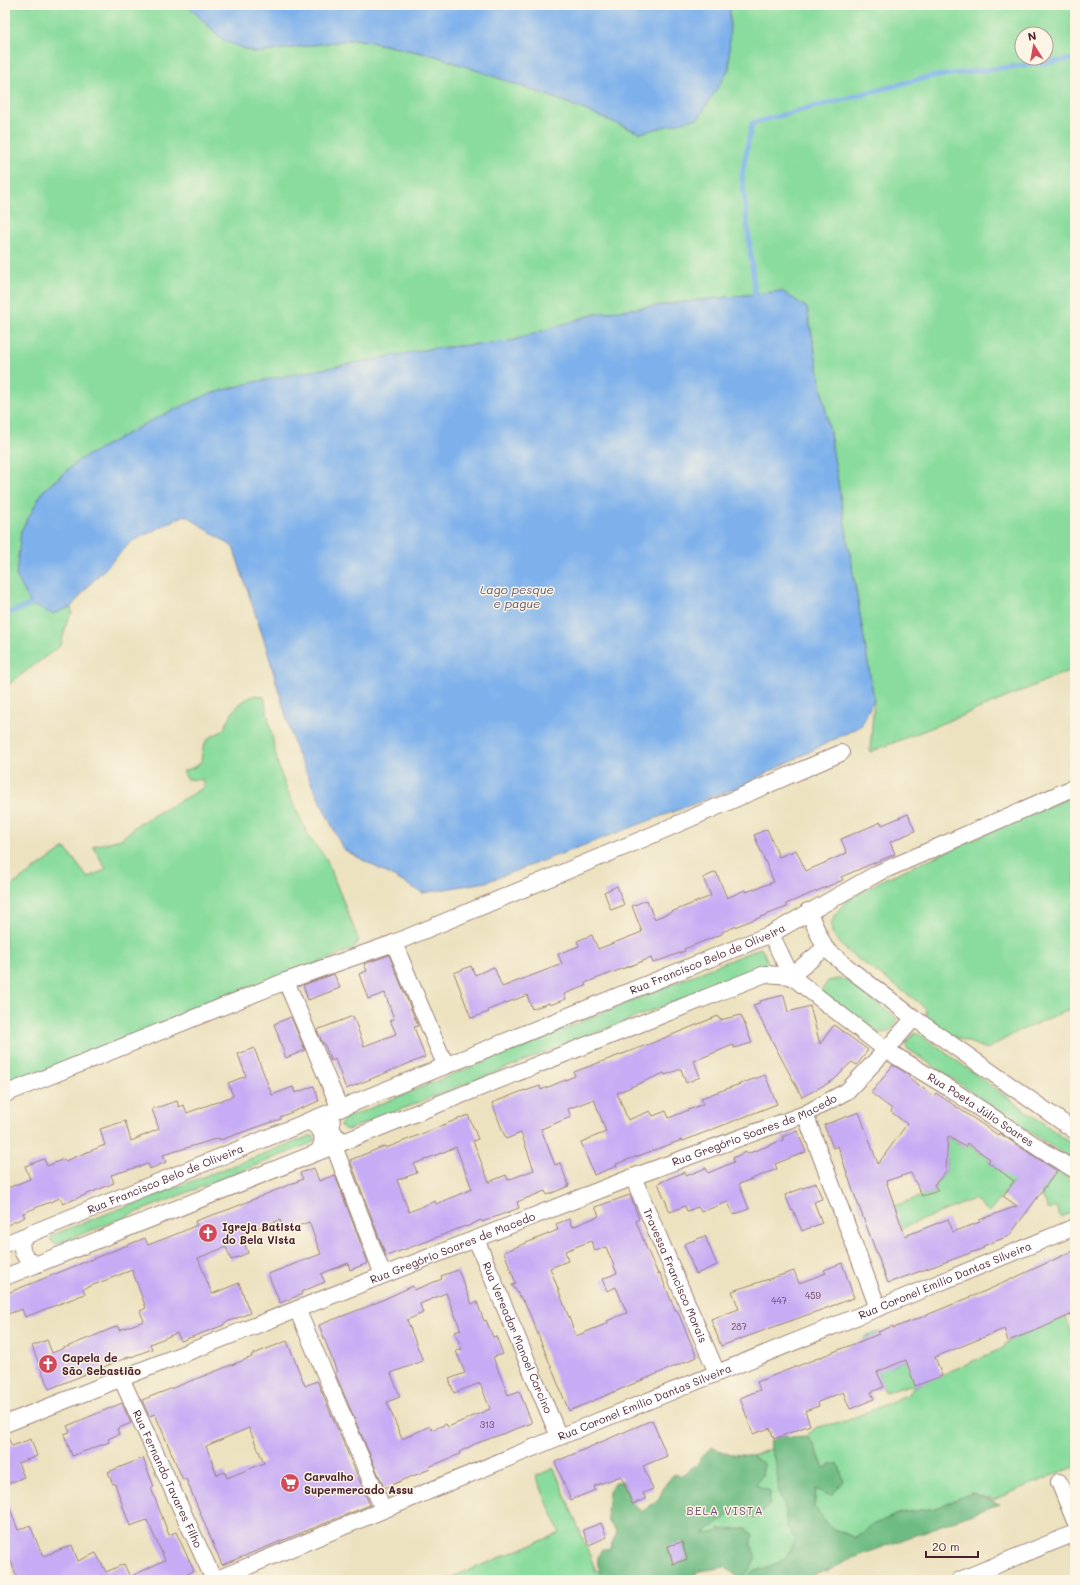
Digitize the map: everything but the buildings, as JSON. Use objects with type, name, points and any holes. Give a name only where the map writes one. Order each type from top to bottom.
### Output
[{"type":"street","points":[[5,1094],[286,981],[394,943],[643,839],[841,753]]},
{"type":"street","name":"Rua Francisco Belo de Oliveira","points":[[5,1244],[770,934],[808,911],[878,873],[1075,787]]},
{"type":"street","points":[[808,911],[825,948],[851,970],[914,1018],[1075,1131]]},
{"type":"street","name":"Rua Poeta Júlio Soares","points":[[770,934],[791,976],[886,1050],[952,1090],[1044,1152],[1075,1170]]},
{"type":"street","points":[[394,943],[441,1055],[447,1065]]},
{"type":"street","points":[[5,1277],[765,974],[791,976],[825,948]]},
{"type":"street","points":[[286,981],[336,1110],[331,1123],[334,1134],[340,1140],[340,1144],[383,1275]]},
{"type":"street","points":[[886,1050],[914,1018]]},
{"type":"street","name":"Rua Gregório Soares de Macedo","points":[[5,1424],[633,1177],[805,1114],[847,1091],[886,1050]]},
{"type":"street","points":[[805,1114],[878,1308]]},
{"type":"street","points":[[308,1121],[316,1126],[322,1134],[323,1142],[318,1152]]},
{"type":"street","name":"Travessa Francisco Morais","points":[[633,1177],[718,1373]]},
{"type":"street","name":"Rua Coronel Emílio Dantas Silveira","points":[[215,1580],[383,1509],[1075,1227]]},
{"type":"street","points":[[22,1237],[21,1247],[23,1254],[35,1265]]},
{"type":"street","name":"Rua Vereador Manoel Corcino","points":[[476,1239],[559,1437]]},
{"type":"street","points":[[297,1309],[383,1509]]},
{"type":"street","name":"Rua Fernando Tavares Filho","points":[[121,1378],[215,1580]]},
{"type":"street","points":[[1059,1482],[1075,1521]]},
{"type":"street","points":[[960,1580],[1075,1533]]},
{"type":"green space","points":[[5,5],[187,5],[224,41],[256,53],[356,39],[436,56],[560,100],[640,133],[729,69],[730,5],[1075,5],[1075,668],[996,702],[870,752],[874,699],[830,434],[807,308],[781,291],[595,314],[511,341],[428,349],[79,460],[43,491],[21,531],[53,614],[71,607],[72,613],[67,621],[61,645],[5,687]]},
{"type":"green space","points":[[256,695],[264,697],[278,765],[286,788],[310,839],[326,858],[359,941],[353,949],[5,1089],[5,890],[65,848],[88,878],[106,869],[93,846],[121,839],[138,824],[203,788],[203,780],[187,779],[183,771],[192,768],[200,762],[202,751],[207,740],[223,730],[231,715],[240,704]]},
{"type":"green space","points":[[1075,795],[1075,1007],[1017,1032],[987,1049],[955,1037],[927,1022],[926,1010],[917,1001],[848,952],[832,934],[831,925],[835,914],[847,901],[882,880]]},
{"type":"green space","points":[[760,948],[762,949],[768,962],[766,966],[348,1130],[341,1126],[341,1122],[344,1119]]},
{"type":"green space","points":[[838,979],[848,980],[896,1017],[897,1023],[889,1032],[879,1033],[824,994],[822,990],[828,981]]},
{"type":"green space","points":[[915,1033],[922,1036],[1075,1146],[1075,1157],[1067,1157],[908,1049],[906,1047],[907,1041]]},
{"type":"green space","points":[[313,1136],[315,1139],[312,1143],[57,1244],[52,1242],[51,1238],[54,1234]]},
{"type":"green space","points":[[947,1136],[964,1147],[967,1143],[983,1155],[986,1150],[993,1155],[988,1162],[999,1170],[1018,1176],[989,1212],[974,1199],[902,1228],[894,1206],[937,1191],[935,1186],[946,1171]]},
{"type":"green space","points":[[1057,1171],[1075,1184],[1075,1198],[1072,1199],[1075,1212],[1060,1217],[1056,1207],[1049,1210],[1041,1193]]},
{"type":"green space","points":[[1066,1317],[1073,1336],[1075,1336],[1075,1471],[1073,1467],[993,1500],[972,1493],[936,1508],[901,1513],[872,1525],[856,1538],[831,1528],[814,1507],[816,1489],[833,1464],[824,1468],[814,1444],[806,1436],[817,1427],[846,1421],[907,1395],[915,1386],[900,1387],[885,1392],[864,1340],[865,1337],[878,1332],[892,1366],[906,1360],[916,1386],[1003,1348],[1008,1341]]},
{"type":"green space","points":[[784,1435],[791,1437],[806,1436],[813,1444],[824,1468],[838,1463],[844,1481],[831,1496],[816,1489],[814,1507],[831,1528],[856,1538],[872,1525],[901,1513],[936,1508],[972,1493],[999,1504],[853,1558],[831,1569],[801,1580],[737,1580],[739,1578],[725,1567],[695,1572],[699,1580],[629,1580],[623,1577],[605,1580],[599,1568],[598,1558],[602,1549],[609,1550],[617,1532],[608,1521],[607,1510],[609,1491],[615,1482],[623,1481],[632,1504],[642,1512],[658,1500],[665,1485],[674,1474],[680,1476],[697,1465],[701,1457],[712,1447],[723,1453],[752,1456],[764,1464],[762,1475],[756,1485],[770,1491],[769,1505],[756,1518],[742,1515],[739,1512],[732,1512],[703,1534],[714,1533],[719,1530],[746,1529],[753,1536],[750,1544],[756,1554],[754,1562],[751,1568],[741,1578],[747,1577],[753,1571],[768,1567],[785,1559],[796,1539],[787,1528],[785,1507],[779,1493],[777,1469],[769,1442]]},
{"type":"green space","points":[[771,1449],[777,1469],[779,1493],[785,1507],[787,1528],[796,1539],[785,1559],[768,1567],[753,1571],[747,1577],[739,1579],[756,1554],[750,1545],[753,1536],[746,1529],[719,1530],[714,1533],[702,1535],[732,1512],[739,1512],[762,1475],[764,1464],[752,1456]]},
{"type":"green space","points":[[554,1468],[596,1571],[600,1571],[605,1580],[445,1580],[560,1533],[536,1476]]},
{"type":"water","points":[[187,5],[730,5],[729,69],[699,118],[640,133],[560,100],[436,56],[356,39],[256,53],[224,41]]},
{"type":"water","name":"Lago pesque e pague","points":[[782,291],[807,308],[830,434],[874,699],[861,726],[739,787],[486,882],[423,893],[343,849],[296,751],[266,646],[233,547],[185,515],[131,542],[90,584],[71,607],[53,614],[31,605],[16,575],[21,531],[43,491],[79,460],[152,420],[209,394],[254,382],[428,349],[511,341],[595,314]]},
{"type":"waterway","points":[[755,294],[742,175],[752,123],[928,77],[1075,59]]},
{"type":"waterway","points":[[5,614],[31,605]]},
{"type":"place","name":"Igreja Batista do Bela Vista","points":[[208,1233]]},
{"type":"place","name":"Capela de São Sebastião","points":[[48,1364]]},
{"type":"place","name":"Carvalho Supermercado Assu","points":[[290,1483]]},
{"type":"district","name":"BELA VISTA","points":[[725,1511]]}]
